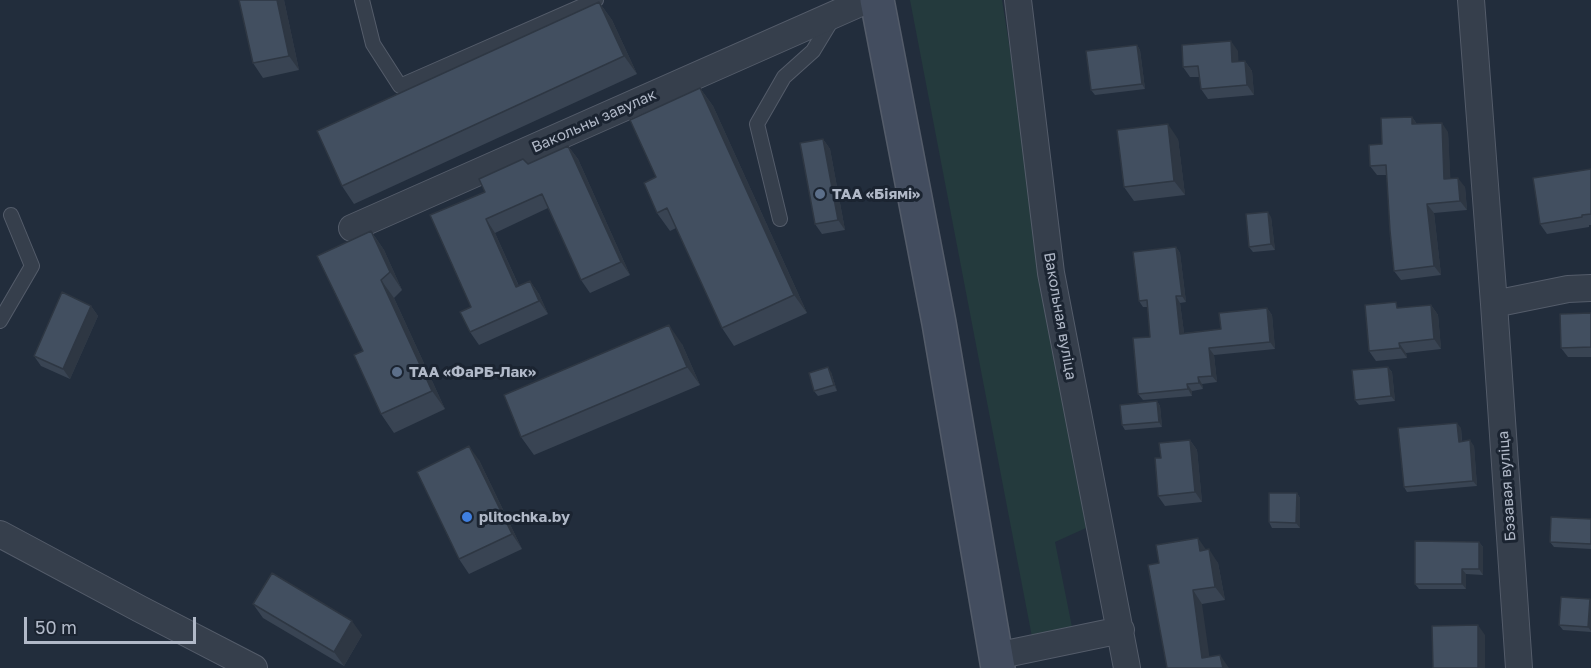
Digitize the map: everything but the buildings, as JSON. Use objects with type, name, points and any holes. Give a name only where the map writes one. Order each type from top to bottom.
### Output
[{"type":"main road","points":[[877,0],[939,323],[997,662]]},
{"type":"street","name":"Вакольны завулак","points":[[352,228],[867,0]]},
{"type":"street","name":"Вакольная вуліца","points":[[1018,0],[1051,273],[1127,668]]},
{"type":"street","name":"Бэзавая вуліца","points":[[1471,0],[1519,668]]},
{"type":"street","points":[[1494,304],[1568,289],[1591,288]]},
{"type":"street","points":[[0,534],[254,668]]},
{"type":"street","points":[[997,662],[1121,630]]},
{"type":"lane","points":[[362,0],[373,44],[400,86],[596,0]]},
{"type":"lane","points":[[780,219],[757,124],[784,77],[813,51],[836,14]]},
{"type":"lane","points":[[0,321],[32,266],[11,215]]},
{"type":"green space","points":[[910,0],[1002,0],[1086,528],[1055,542],[1073,632],[1032,637]]},
{"type":"place","name":"ТАА «Біямі»","points":[[820,194]]},
{"type":"place","name":"ТАА «ФаРБ-Лак»","points":[[397,372]]},
{"type":"place","name":"plitochka.by","points":[[467,517]]}]
